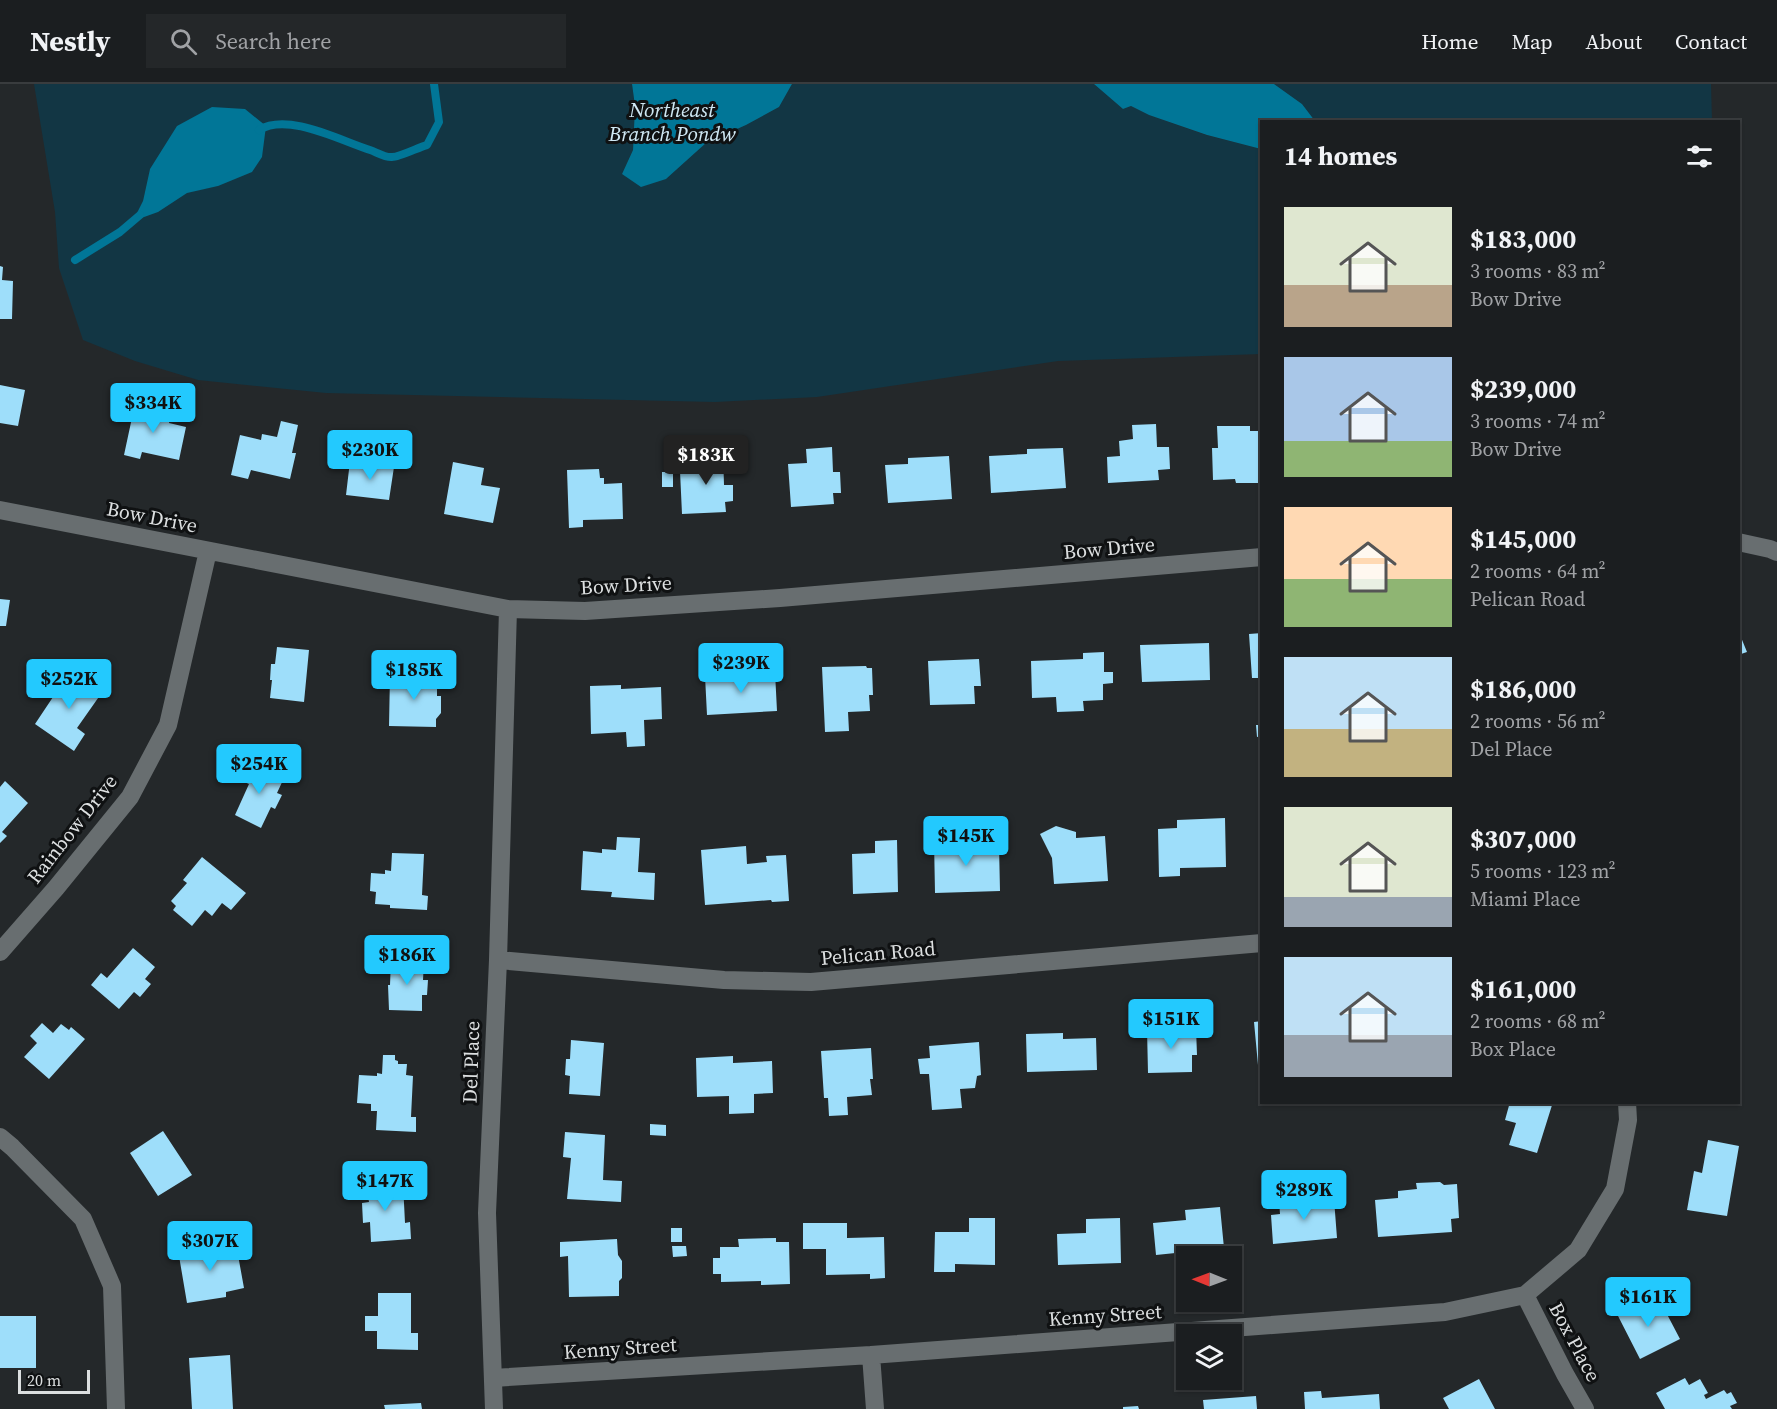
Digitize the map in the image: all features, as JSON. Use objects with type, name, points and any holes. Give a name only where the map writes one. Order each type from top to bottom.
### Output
[{"type":"street","name":"Bow Drive","points":[[0,510],[508,609],[585,611],[780,598],[1260,557]]},
{"type":"street","points":[[1740,542],[1777,552]]},
{"type":"street","name":"Rainbow Drive","points":[[0,952],[130,797],[168,725],[208,551]]},
{"type":"street","name":"Del Place","points":[[495,1409],[487,1213],[498,960],[508,609]]},
{"type":"street","name":"Pelican Road","points":[[498,960],[724,980],[811,982],[1260,943]]},
{"type":"street","name":"Kenny Street","points":[[494,1378],[872,1355],[1445,1312],[1525,1295],[1578,1250],[1615,1189],[1628,1120],[1627,1104]]},
{"type":"street","points":[[0,1137],[83,1220],[112,1286],[116,1409]]},
{"type":"street","name":"Box Place","points":[[1525,1295],[1585,1409]]},
{"type":"street","points":[[872,1355],[875,1409]]},
{"type":"shaded area","points":[[34,84],[632,84],[635,106],[633,150],[622,174],[666,179],[706,143],[779,107],[792,84],[1094,84],[1123,109],[1131,106],[1149,115],[1206,135],[1260,149],[1260,354],[1058,361],[817,397],[715,402],[326,393],[198,380],[135,361],[83,340],[59,268],[55,212]],"holes":[[[150,169],[218,186],[143,201]]]},
{"type":"shaded area","points":[[1274,84],[1711,84],[1712,120],[1314,120],[1302,104]]},
{"type":"water","name":"Northeast Branch Pondw","points":[[632,84],[792,84],[779,107],[706,143],[666,179],[641,187],[622,174],[633,150],[635,106]]},
{"type":"water","points":[[1094,84],[1274,84],[1302,104],[1314,120],[1260,120],[1260,149],[1207,135],[1149,115],[1131,106],[1123,109]]},
{"type":"water","points":[[212,107],[245,109],[266,126],[262,157],[252,172],[218,186],[187,193],[158,212],[133,221],[143,201],[150,169],[177,126]]},
{"type":"building","points":[[0,266],[3,267],[2,280],[13,281],[12,319],[0,319]]},
{"type":"building","points":[[0,385],[25,390],[18,426],[0,423]]},
{"type":"building","points":[[136,399],[156,404],[153,414],[170,417],[169,423],[186,427],[179,460],[142,452],[140,459],[124,455]]},
{"type":"building","points":[[281,421],[298,425],[292,453],[296,453],[290,479],[251,470],[248,479],[231,475],[240,435],[261,440],[262,434],[277,437]]},
{"type":"building","points":[[1156,424],[1157,447],[1169,447],[1170,469],[1158,470],[1159,480],[1108,483],[1107,457],[1120,456],[1119,441],[1133,439],[1132,425]]},
{"type":"building","points":[[1217,426],[1250,426],[1250,431],[1260,431],[1260,479],[1258,483],[1236,483],[1235,479],[1213,480],[1212,448],[1218,448]]},
{"type":"building","points":[[832,447],[833,472],[840,472],[841,493],[833,493],[834,504],[791,507],[788,464],[807,463],[806,449]]},
{"type":"building","points":[[1063,448],[1066,488],[991,493],[989,456],[1027,454],[1027,449]]},
{"type":"building","points":[[698,452],[723,452],[724,485],[733,485],[733,501],[725,502],[726,512],[682,514],[680,471],[699,471]]},
{"type":"building","points":[[949,456],[952,499],[888,503],[885,465],[908,464],[908,458]]},
{"type":"building","points":[[350,461],[394,467],[389,500],[346,495]]},
{"type":"building","points":[[453,462],[484,468],[481,485],[500,488],[493,523],[444,514]]},
{"type":"building","points":[[599,469],[600,478],[604,478],[604,484],[622,483],[623,519],[583,520],[583,527],[569,528],[567,470]]},
{"type":"building","points":[[662,472],[673,472],[673,487],[662,487]]},
{"type":"building","points":[[0,599],[10,600],[6,626],[0,626]]},
{"type":"building","points":[[1260,633],[1260,678],[1252,678],[1249,634]]},
{"type":"building","points":[[1740,635],[1747,652],[1740,654]]},
{"type":"building","points":[[1209,643],[1210,680],[1142,682],[1140,645]]},
{"type":"building","points":[[277,647],[309,650],[304,702],[270,698],[271,664],[275,664]]},
{"type":"building","points":[[1104,652],[1104,672],[1113,672],[1113,683],[1103,684],[1103,700],[1083,701],[1084,711],[1057,712],[1056,697],[1032,698],[1031,661],[1083,659],[1083,653]]},
{"type":"building","points":[[979,659],[981,686],[974,686],[975,704],[930,705],[928,661]]},
{"type":"building","points":[[866,666],[872,668],[873,695],[869,695],[870,711],[848,712],[849,731],[825,732],[822,667]]},
{"type":"building","points":[[71,670],[103,691],[77,728],[85,734],[74,751],[35,724]]},
{"type":"building","points":[[775,672],[777,711],[707,715],[705,676]]},
{"type":"building","points":[[390,675],[437,676],[437,696],[441,696],[441,713],[436,719],[436,727],[389,726]]},
{"type":"building","points":[[621,685],[621,689],[661,687],[662,719],[644,720],[645,746],[627,747],[626,732],[591,734],[590,686]]},
{"type":"building","points":[[1256,725],[1260,725],[1260,736],[1257,737]]},
{"type":"building","points":[[251,762],[284,778],[277,793],[282,795],[275,809],[271,807],[261,828],[235,815],[249,784],[242,781]]},
{"type":"building","points":[[5,781],[28,803],[2,832],[7,836],[0,843],[0,787]]},
{"type":"building","points":[[1225,818],[1226,867],[1180,868],[1180,876],[1159,877],[1158,829],[1177,828],[1177,820]]},
{"type":"building","points":[[1056,826],[1076,832],[1076,838],[1105,836],[1108,881],[1054,884],[1052,858],[1040,834]]},
{"type":"building","points":[[617,837],[640,838],[638,872],[655,873],[654,900],[611,897],[612,892],[581,890],[583,851],[602,853],[602,849],[616,850]]},
{"type":"building","points":[[959,839],[960,846],[999,845],[1000,891],[935,893],[934,840]]},
{"type":"building","points":[[897,840],[898,892],[853,894],[852,854],[875,853],[875,841]]},
{"type":"building","points":[[746,846],[747,864],[767,862],[766,856],[786,855],[789,901],[772,902],[771,900],[705,905],[701,850]]},
{"type":"building","points":[[392,853],[424,854],[422,895],[428,896],[427,910],[390,908],[390,905],[375,904],[376,892],[370,891],[371,873],[385,874],[385,870],[391,871]]},
{"type":"building","points":[[202,857],[246,893],[231,910],[222,903],[212,916],[205,910],[192,926],[173,910],[176,906],[171,901],[187,883],[183,880]]},
{"type":"building","points":[[133,948],[155,967],[145,979],[151,984],[140,997],[134,992],[119,1009],[91,985],[101,973],[107,978]]},
{"type":"building","points":[[391,960],[424,961],[423,980],[428,980],[427,995],[422,995],[422,1011],[389,1010],[388,985],[390,985]]},
{"type":"building","points":[[1260,1021],[1260,1065],[1258,1065],[1254,1022]]},
{"type":"building","points":[[42,1023],[53,1033],[61,1024],[69,1030],[71,1027],[85,1039],[49,1079],[24,1057],[37,1043],[30,1036]]},
{"type":"building","points":[[1196,1028],[1197,1055],[1192,1055],[1192,1072],[1148,1073],[1147,1029]]},
{"type":"building","points":[[1063,1033],[1063,1039],[1096,1038],[1097,1070],[1027,1072],[1026,1034]]},
{"type":"building","points":[[571,1040],[604,1043],[600,1096],[569,1094],[570,1076],[565,1075],[566,1059],[570,1059]]},
{"type":"building","points":[[979,1042],[981,1075],[977,1076],[975,1088],[960,1089],[962,1108],[932,1110],[929,1074],[920,1074],[918,1059],[930,1058],[929,1046]]},
{"type":"building","points":[[871,1048],[872,1095],[847,1097],[848,1115],[829,1116],[828,1098],[824,1098],[821,1051]]},
{"type":"building","points":[[383,1055],[395,1055],[398,1064],[407,1064],[406,1075],[413,1076],[411,1117],[416,1117],[416,1132],[376,1130],[377,1111],[371,1111],[371,1104],[357,1103],[359,1075],[382,1074]]},
{"type":"building","points":[[733,1056],[733,1063],[772,1061],[773,1093],[754,1094],[754,1113],[729,1114],[729,1096],[697,1097],[696,1058]]},
{"type":"building","points":[[1509,1104],[1552,1104],[1537,1153],[1509,1145],[1516,1123],[1505,1120]]},
{"type":"building","points":[[650,1124],[666,1125],[666,1136],[650,1135]]},
{"type":"building","points":[[163,1131],[192,1175],[158,1196],[130,1153]]},
{"type":"building","points":[[565,1132],[605,1135],[603,1180],[622,1181],[621,1202],[567,1199],[571,1158],[563,1157]]},
{"type":"building","points":[[1708,1140],[1739,1146],[1727,1216],[1687,1210],[1694,1171],[1702,1173]]},
{"type":"building","points":[[1440,1182],[1444,1185],[1457,1184],[1459,1218],[1451,1219],[1452,1232],[1378,1237],[1375,1200],[1398,1198],[1398,1191],[1417,1189],[1416,1183]]},
{"type":"building","points":[[403,1183],[405,1223],[410,1222],[411,1239],[371,1242],[370,1222],[363,1223],[362,1203],[369,1202],[368,1196],[360,1196],[359,1185]]},
{"type":"building","points":[[1302,1199],[1302,1202],[1334,1199],[1337,1238],[1273,1244],[1271,1215],[1280,1214],[1279,1200]]},
{"type":"building","points":[[1220,1207],[1224,1246],[1176,1246],[1176,1253],[1156,1255],[1153,1223],[1186,1220],[1185,1210]]},
{"type":"building","points":[[969,1218],[995,1218],[995,1265],[955,1264],[955,1272],[934,1272],[935,1232],[969,1232]]},
{"type":"building","points":[[1120,1218],[1121,1263],[1058,1265],[1057,1234],[1086,1233],[1086,1219]]},
{"type":"building","points":[[803,1223],[847,1223],[847,1238],[884,1237],[885,1278],[870,1279],[870,1274],[826,1275],[826,1249],[803,1249]]},
{"type":"building","points":[[671,1228],[682,1228],[682,1242],[671,1242]]},
{"type":"building","points":[[776,1238],[776,1242],[789,1242],[790,1284],[761,1285],[761,1281],[721,1282],[721,1274],[713,1274],[713,1258],[720,1258],[720,1247],[739,1247],[738,1239]]},
{"type":"building","points":[[617,1239],[618,1255],[622,1261],[619,1296],[569,1297],[568,1256],[560,1257],[560,1242]]},
{"type":"building","points":[[230,1241],[233,1256],[238,1255],[244,1288],[226,1292],[226,1297],[187,1303],[178,1250]]},
{"type":"building","points":[[672,1246],[686,1246],[687,1256],[673,1257]]},
{"type":"building","points":[[378,1293],[411,1293],[411,1333],[418,1333],[418,1350],[377,1349],[377,1331],[365,1331],[365,1316],[378,1316]]},
{"type":"building","points":[[1659,1299],[1680,1339],[1640,1359],[1617,1314],[1643,1301],[1645,1306]]},
{"type":"building","points":[[0,1316],[36,1316],[36,1368],[0,1368]]},
{"type":"building","points":[[230,1355],[233,1409],[192,1409],[189,1358]]},
{"type":"building","points":[[1685,1378],[1689,1385],[1700,1379],[1708,1393],[1704,1395],[1706,1399],[1724,1390],[1727,1394],[1731,1392],[1737,1403],[1730,1406],[1732,1409],[1665,1409],[1656,1393]]},
{"type":"building","points":[[1479,1379],[1495,1409],[1449,1409],[1443,1398]]},
{"type":"building","points":[[1321,1391],[1322,1398],[1379,1394],[1380,1409],[1305,1409],[1304,1392]]},
{"type":"building","points":[[1256,1396],[1257,1409],[1204,1409],[1203,1400]]},
{"type":"building","points":[[421,1403],[422,1409],[385,1409],[384,1405]]},
{"type":"building","points":[[1138,1406],[1139,1409],[1123,1409],[1123,1407]]},
{"type":"waterway","points":[[259,130],[271,125],[299,126],[330,135],[384,156],[395,157],[427,145],[439,122],[434,84]]},
{"type":"waterway","points":[[75,260],[120,232],[140,215]]}]
